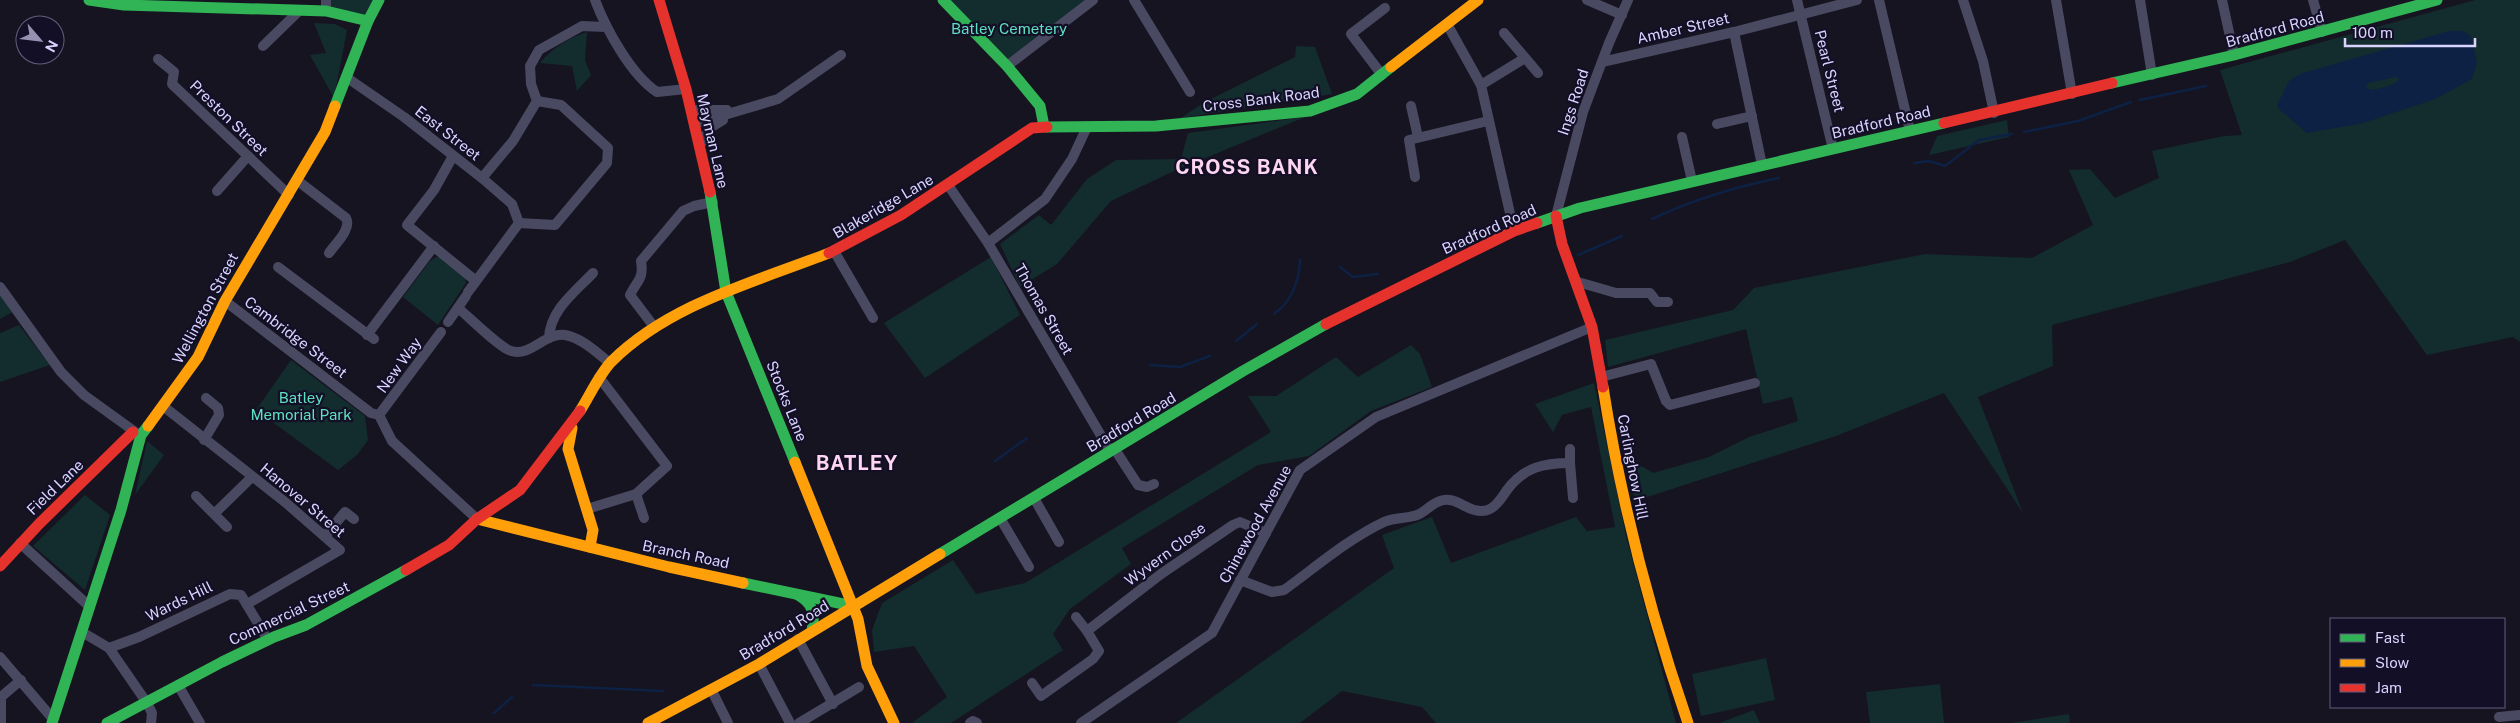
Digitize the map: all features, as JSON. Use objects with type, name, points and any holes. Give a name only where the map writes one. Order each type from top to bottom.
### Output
[{"type":"street","points":[[89,0],[124,5],[193,3],[300,10],[326,5],[368,21]]},
{"type":"street","name":"Wellington Street","points":[[52,721],[90,606],[137,434],[163,406],[198,357],[225,301],[255,248],[289,196],[326,132],[368,21],[379,0]]},
{"type":"street","points":[[595,0],[605,28],[646,85],[656,92],[686,88]]},
{"type":"street","name":"Mayman Lane","points":[[658,0],[686,88],[712,202],[726,292]]},
{"type":"street","points":[[943,0],[1007,66],[1040,106],[1044,126]]},
{"type":"street","points":[[1007,66],[1093,0]]},
{"type":"street","points":[[1134,0],[1190,92]]},
{"type":"street","name":"Cross Bank Road","points":[[1044,126],[1156,126],[1310,111],[1348,98],[1382,75],[1478,0]]},
{"type":"street","points":[[1587,0],[1622,15]]},
{"type":"street","name":"Ings Road","points":[[1556,216],[1583,112],[1628,0]]},
{"type":"street","name":"Pearl Street","points":[[1797,0],[1833,149]]},
{"type":"street","name":"Amber Street","points":[[1602,62],[1734,32],[1857,0]]},
{"type":"street","points":[[1879,0],[1910,131]]},
{"type":"street","points":[[1963,0],[1984,61],[1994,113]]},
{"type":"street","points":[[2056,0],[2072,94]]},
{"type":"street","points":[[2140,0],[2152,75]]},
{"type":"street","points":[[2222,0],[2234,55]]},
{"type":"street","points":[[2312,0],[2322,32]]},
{"type":"street","name":"Bradford Road","points":[[648,723],[759,664],[1112,450],[1347,312],[1514,231],[1556,216],[1692,181],[1994,113],[2152,75],[2322,32],[2411,4],[2437,0]]},
{"type":"street","points":[[1382,75],[1351,34],[1385,8]]},
{"type":"street","points":[[263,46],[300,10]]},
{"type":"street","points":[[1447,24],[1481,85],[1514,231]]},
{"type":"street","points":[[537,101],[531,84],[530,66],[539,50],[582,26],[605,28]]},
{"type":"street","points":[[1734,32],[1762,165]]},
{"type":"street","points":[[1504,33],[1538,73]]},
{"type":"street","points":[[694,124],[778,99],[841,55]]},
{"type":"street","points":[[1481,85],[1524,58]]},
{"type":"street","name":"Preston Street","points":[[158,59],[174,72],[172,84],[289,196]]},
{"type":"street","name":"East Street","points":[[346,77],[404,117],[482,178],[512,204],[519,223]]},
{"type":"street","points":[[482,178],[513,141],[537,101]]},
{"type":"street","points":[[448,322],[519,223],[555,225],[607,163],[608,148],[561,105],[537,101]]},
{"type":"street","points":[[1411,106],[1418,137]]},
{"type":"street","points":[[691,110],[746,108]]},
{"type":"street","points":[[699,147],[710,128],[716,122],[746,108]]},
{"type":"street","points":[[1717,124],[1752,116]]},
{"type":"street","points":[[1415,177],[1409,140],[1488,120]]},
{"type":"street","name":"Blakeridge Lane","points":[[574,421],[599,377],[610,363],[655,328],[689,308],[726,292],[834,251],[905,213],[1032,128],[1044,126]]},
{"type":"street","points":[[988,243],[1045,200],[1072,159],[1087,127]]},
{"type":"street","points":[[1682,137],[1692,181]]},
{"type":"street","points":[[217,191],[248,156]]},
{"type":"street","points":[[453,156],[434,190],[407,225],[476,281]]},
{"type":"street","points":[[298,181],[346,218],[348,222],[347,228],[329,254]]},
{"type":"street","name":"Thomas Street","points":[[948,185],[988,243],[1112,450],[1138,485],[1147,487],[1154,484]]},
{"type":"street","points":[[655,328],[630,295],[640,281],[643,272],[642,261],[683,211],[694,206],[712,202]]},
{"type":"street","name":"Carlinghow Hill","points":[[1556,216],[1557,229],[1578,282],[1592,327],[1614,452],[1636,554],[1688,723]]},
{"type":"street","points":[[278,267],[370,337],[434,246]]},
{"type":"street","points":[[834,251],[873,318]]},
{"type":"street","points":[[548,338],[549,326],[556,313],[594,273]]},
{"type":"street","points":[[1578,282],[1616,293],[1650,293],[1657,302],[1668,302]]},
{"type":"street","points":[[0,287],[61,372],[84,395],[137,434]]},
{"type":"street","name":"Stocks Lane","points":[[726,292],[858,619],[867,666],[894,723]]},
{"type":"street","name":"Cambridge Street","points":[[225,301],[371,413],[379,415]]},
{"type":"street","points":[[458,308],[510,350],[522,352],[548,338],[563,335],[577,339],[610,363]]},
{"type":"street","name":"Chinewood Avenue","points":[[1081,723],[1212,633],[1300,470],[1376,418],[1592,327]]},
{"type":"street","name":"New Way","points":[[379,415],[441,332]]},
{"type":"street","points":[[1601,377],[1651,364],[1666,401],[1670,405],[1755,383]]},
{"type":"street","points":[[587,509],[636,494],[667,466],[599,377]]},
{"type":"street","points":[[204,440],[219,415],[218,408],[206,398]]},
{"type":"street","name":"Hanover Street","points":[[163,406],[325,536],[339,552],[247,604]]},
{"type":"street","points":[[379,415],[392,441],[478,519]]},
{"type":"street","points":[[574,421],[567,441],[572,464],[593,530],[590,547]]},
{"type":"street","name":"Commercial Street","points":[[107,723],[268,640],[306,625],[449,545],[478,519],[520,490],[541,466],[574,421]]},
{"type":"street","name":"Field Lane","points":[[0,566],[20,543],[137,434]]},
{"type":"street","points":[[1570,449],[1573,498]]},
{"type":"street","points":[[541,466],[552,459],[560,458],[572,464]]},
{"type":"street","points":[[1240,580],[1272,592],[1284,590],[1360,535],[1385,522],[1400,516],[1418,515],[1440,500],[1448,499],[1473,511],[1482,512],[1498,503],[1520,475],[1542,464],[1570,463]]},
{"type":"street","points":[[214,513],[252,477]]},
{"type":"street","points":[[636,494],[644,518]]},
{"type":"street","points":[[196,496],[226,527]]},
{"type":"street","points":[[1034,498],[1060,542]]},
{"type":"street","points":[[506,501],[506,516],[513,529]]},
{"type":"street","points":[[325,536],[345,512],[354,519]]},
{"type":"street","points":[[1000,518],[1029,567]]},
{"type":"street","name":"Branch Road","points":[[478,519],[669,567],[853,606]]},
{"type":"street","name":"Wyvern Close","points":[[1087,630],[1161,574],[1233,525],[1240,522],[1266,533]]},
{"type":"street","points":[[20,543],[90,606]]},
{"type":"street","points":[[793,592],[807,599],[813,606],[815,612],[812,631]]},
{"type":"street","name":"Wards Hill","points":[[109,648],[139,637],[230,594],[241,595],[247,604]]},
{"type":"street","points":[[247,604],[268,640]]},
{"type":"street","points":[[1032,682],[1041,696],[1093,659],[1099,651],[1087,630],[1076,617]]},
{"type":"street","points":[[82,632],[109,648],[147,703],[152,712],[151,723]]},
{"type":"street","points":[[798,639],[833,704]]},
{"type":"street","points":[[0,657],[21,680],[52,721]]},
{"type":"street","points":[[759,664],[790,723]]},
{"type":"street","points":[[2,723],[1,697],[21,680]]},
{"type":"street","points":[[178,686],[200,723]]},
{"type":"street","points":[[799,723],[859,688]]},
{"type":"street","points":[[712,690],[728,723]]},
{"type":"street","points":[[2499,717],[2520,715]]},
{"type":"street","points":[[970,723],[978,723]]},
{"type":"green space","points":[[328,0],[377,0],[367,18],[328,9]]},
{"type":"green space","name":"Batley Cemetery","points":[[943,0],[1093,0],[1007,66]]},
{"type":"green space","points":[[2475,0],[2520,0],[2520,342],[2513,337],[2427,355],[2345,240],[2290,262],[2052,325],[2053,366],[1978,397],[2023,513],[1944,393],[1836,436],[1635,501],[1625,456],[1653,473],[1709,457],[1749,437],[1798,421],[1792,397],[1763,404],[1746,329],[1608,367],[1605,340],[1733,310],[1754,288],[1925,254],[2032,258],[2093,225],[2069,170],[2090,169],[2115,198],[2159,178],[2152,151],[2224,136],[2242,135],[2220,70]]},
{"type":"green space","points":[[314,23],[335,24],[347,30],[334,98],[310,55],[326,53]]},
{"type":"green space","points":[[587,32],[585,60],[591,75],[577,91],[572,66],[540,63],[561,44]]},
{"type":"green space","points":[[1296,46],[1315,47],[1332,94],[1181,118],[1203,103],[1295,57]]},
{"type":"green space","points":[[1305,117],[1174,171],[1111,201],[1057,264],[1020,287],[1000,244],[1039,215],[1051,225],[1087,179],[1116,160],[1181,159],[1188,133]]},
{"type":"green space","points":[[2007,120],[2009,137],[1929,155],[1937,136]]},
{"type":"green space","points":[[436,257],[441,257],[465,277],[466,283],[438,325],[403,297],[430,261]]},
{"type":"green space","points":[[991,257],[1020,315],[925,378],[884,323]]},
{"type":"green space","points":[[0,293],[13,312],[0,319]]},
{"type":"green space","points":[[19,325],[50,365],[0,382],[0,333]]},
{"type":"green space","points":[[1411,345],[1420,354],[1432,387],[1371,411],[1309,456],[1258,465],[1122,548],[1131,564],[1070,609],[1053,634],[1063,650],[951,723],[912,723],[947,697],[914,646],[874,652],[872,630],[882,603],[953,560],[976,594],[1025,583],[1271,432],[1248,396],[1276,396],[1336,357],[1358,377]]},
{"type":"green space","name":"Batley Memorial Park","points":[[291,360],[365,416],[368,440],[357,455],[338,470],[256,410]]},
{"type":"green space","points":[[1594,383],[1627,540],[1676,723],[1436,723],[1422,707],[1342,691],[1300,723],[1176,723],[1394,568],[1382,535],[1432,517],[1451,563],[1576,517],[1587,531],[1615,527],[1591,407],[1562,415],[1553,432],[1535,404]]},
{"type":"green space","points":[[147,441],[164,455],[135,495]]},
{"type":"green space","points":[[85,495],[110,515],[85,590],[33,546]]},
{"type":"green space","points":[[1766,658],[1775,700],[1701,716],[1692,674]]},
{"type":"green space","points":[[1940,684],[1944,723],[1870,723],[1866,692]]},
{"type":"green space","points":[[1754,710],[1760,723],[1719,723]]},
{"type":"green space","points":[[2069,714],[2070,723],[2011,723]]},
{"type":"water","points":[[2449,31],[2463,31],[2471,36],[2477,62],[2472,79],[2435,99],[2363,123],[2307,133],[2279,109],[2277,105],[2289,81],[2300,74]],"holes":[[[2396,77],[2400,79],[2391,85],[2372,90],[2366,87],[2368,83]]]},
{"type":"waterway","points":[[2140,100],[2206,86]]},
{"type":"waterway","points":[[2024,132],[2078,121],[2131,102]]},
{"type":"waterway","points":[[1914,163],[1929,161],[1945,166],[1979,140],[2012,134]]},
{"type":"waterway","points":[[1652,219],[1714,195],[1779,178]]},
{"type":"waterway","points":[[1578,255],[1622,236]]},
{"type":"waterway","points":[[1274,314],[1290,297],[1298,276],[1300,260]]},
{"type":"waterway","points":[[1340,267],[1353,277],[1378,274]]},
{"type":"waterway","points":[[1236,341],[1257,324]]},
{"type":"waterway","points":[[1150,365],[1180,367],[1210,356]]},
{"type":"waterway","points":[[995,461],[1027,438]]},
{"type":"waterway","points":[[533,685],[663,691]]},
{"type":"waterway","points":[[494,713],[512,697]]},
{"type":"traffic: fast","points":[[89,0],[124,5],[326,11],[368,21]]},
{"type":"traffic: fast","points":[[335,106],[368,21],[379,0]]},
{"type":"traffic: fast","points":[[943,0],[1007,66],[1040,106],[1044,126]]},
{"type":"traffic: fast","points":[[2112,83],[2234,55],[2437,0]]},
{"type":"traffic: fast","points":[[1047,127],[1156,126],[1310,111],[1357,94],[1391,67]]},
{"type":"traffic: fast","points":[[1537,223],[1580,208],[1944,123]]},
{"type":"traffic: fast","points":[[710,192],[726,292],[795,462]]},
{"type":"traffic: fast","points":[[940,554],[1243,371],[1326,324]]},
{"type":"traffic: fast","points":[[52,723],[121,510],[141,435],[148,426]]},
{"type":"traffic: fast","points":[[107,723],[222,662],[274,637],[306,625],[406,570]]},
{"type":"traffic: fast","points":[[743,583],[853,606]]},
{"type":"traffic: fast","points":[[798,595],[807,602],[812,610],[812,631]]},
{"type":"traffic: slow","points":[[1391,67],[1478,0]]},
{"type":"traffic: slow","points":[[148,426],[198,357],[225,301],[325,132],[335,106]]},
{"type":"traffic: slow","points":[[580,411],[611,362],[634,342],[659,325],[714,297],[829,253]]},
{"type":"traffic: slow","points":[[1603,387],[1610,430],[1638,557],[1661,640],[1688,723]]},
{"type":"traffic: slow","points":[[572,428],[568,449],[593,530],[590,547]]},
{"type":"traffic: slow","points":[[795,462],[858,619],[867,666],[894,723]]},
{"type":"traffic: slow","points":[[477,519],[669,567],[743,583]]},
{"type":"traffic: slow","points":[[648,723],[759,664],[940,554]]},
{"type":"traffic: jam","points":[[659,0],[686,89],[710,192]]},
{"type":"traffic: jam","points":[[1944,123],[2112,83]]},
{"type":"traffic: jam","points":[[829,253],[901,215],[1032,128],[1047,127]]},
{"type":"traffic: jam","points":[[1556,216],[1562,244],[1592,327],[1603,387]]},
{"type":"traffic: jam","points":[[1326,324],[1514,231],[1537,223]]},
{"type":"traffic: jam","points":[[406,570],[449,545],[477,519],[520,490],[580,411]]},
{"type":"traffic: jam","points":[[0,566],[39,524],[133,432]]},
{"type":"district","name":"CROSS BANK","points":[[1247,167]]},
{"type":"district","name":"BATLEY","points":[[857,463]]}]
